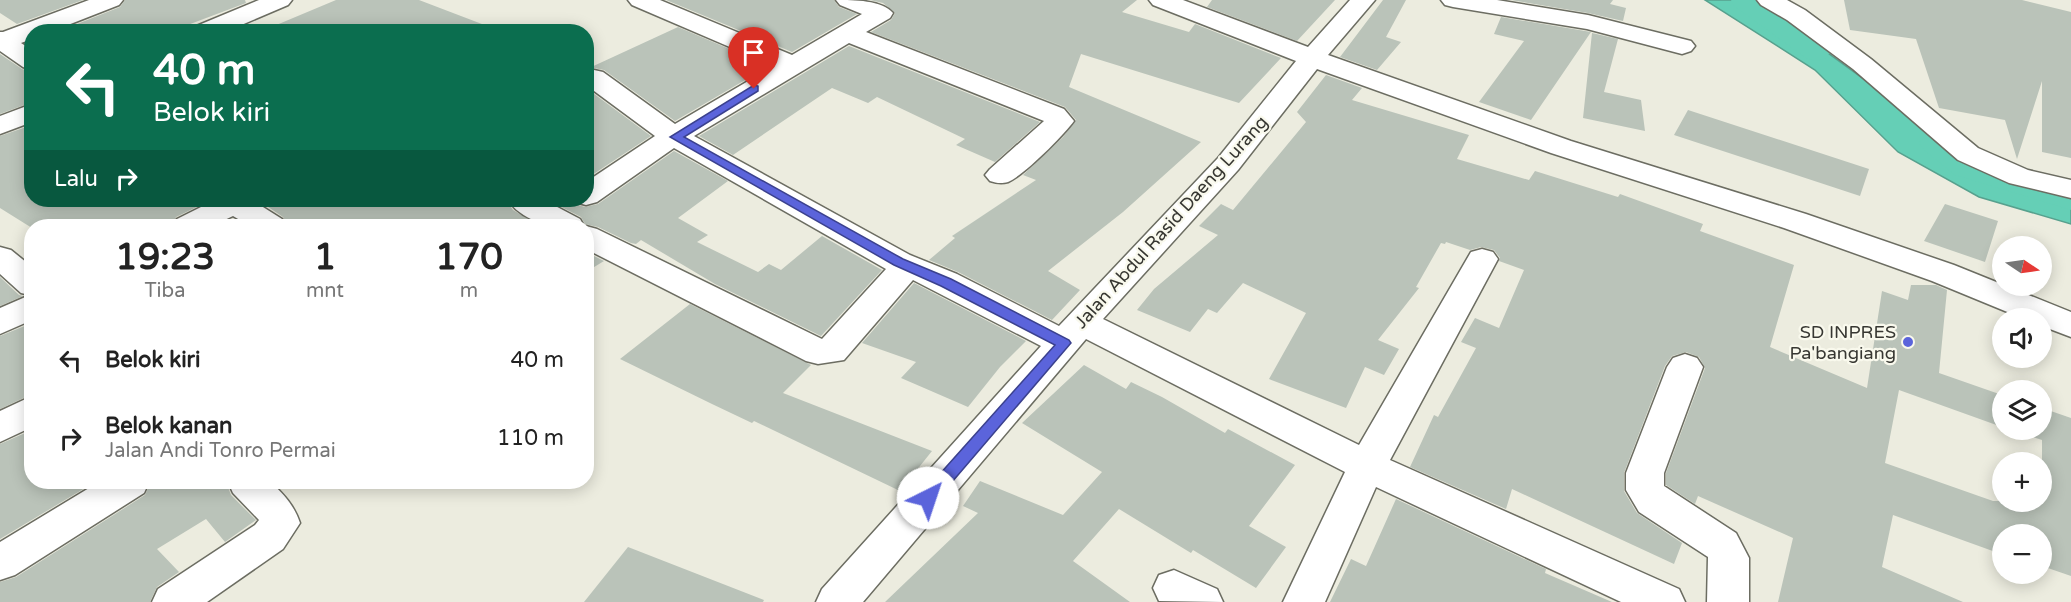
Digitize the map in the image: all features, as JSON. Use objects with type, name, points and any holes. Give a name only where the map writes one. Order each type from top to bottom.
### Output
[{"type":"street","points":[[46,24],[111,0]]},
{"type":"street","points":[[222,24],[280,0]]},
{"type":"street","points":[[247,24],[304,0]]},
{"type":"street","points":[[640,0],[793,65]]},
{"type":"street","points":[[594,190],[655,147],[881,14],[848,0]]},
{"type":"street","name":"Jalan Abdul Rasid Daeng Lurang","points":[[837,602],[1073,333],[1228,164],[1312,58],[1363,0]]},
{"type":"street","points":[[1453,0],[1565,17],[1682,46]]},
{"type":"street","points":[[1769,0],[1796,15],[1862,64],[1968,154],[2019,177],[2071,189]]},
{"type":"street","points":[[1177,3],[1312,58],[1561,147],[1795,221],[1943,273],[2071,325]]},
{"type":"street","points":[[2,40],[24,32]]},
{"type":"street","points":[[847,33],[1054,115],[1060,121],[1047,136],[1000,175]]},
{"type":"street","points":[[2,40],[24,56]]},
{"type":"street","points":[[594,78],[675,137],[899,262],[1073,333],[1664,602]]},
{"type":"street","points":[[0,114],[24,104]]},
{"type":"street","points":[[0,126],[24,116]]},
{"type":"street","points":[[201,219],[224,207]]},
{"type":"street","points":[[244,207],[261,219]]},
{"type":"street","points":[[532,207],[548,219]]},
{"type":"street","points":[[561,219],[574,207]]},
{"type":"street","points":[[594,240],[818,352],[832,351],[903,271],[899,262]]},
{"type":"street","points":[[0,257],[24,278]]},
{"type":"street","points":[[1304,602],[1367,466],[1482,259]]},
{"type":"street","points":[[0,322],[24,310]]},
{"type":"street","points":[[1685,367],[1645,473],[1646,490],[1653,501],[1722,545],[1729,558],[1728,602]]},
{"type":"street","points":[[0,428],[24,414]]},
{"type":"street","points":[[0,563],[119,489]]},
{"type":"street","points":[[173,602],[270,537],[279,523],[277,513],[254,489]]},
{"type":"water","points":[[1705,0],[1738,0],[1814,43],[1902,107],[1992,183],[2071,206],[2071,224],[1979,197],[1898,152],[1815,70]]},
{"type":"building","points":[[0,0],[83,0],[17,24],[0,13]]},
{"type":"building","points":[[125,0],[245,0],[246,3],[190,24],[77,24],[120,7]]},
{"type":"building","points":[[336,0],[419,0],[482,24],[279,24]]},
{"type":"building","points":[[666,0],[834,0],[839,7],[857,14],[792,52]]},
{"type":"building","points":[[870,0],[1137,0],[1122,12],[1189,32],[1195,24],[1281,58],[1239,103],[1081,54],[1069,87],[1201,142],[1123,212],[1048,271],[1080,290],[1052,320],[958,272],[929,260],[955,238],[952,236],[1036,180],[1023,175],[1063,137],[1076,120],[1065,107],[871,32],[891,20],[895,13],[883,3]]},
{"type":"building","points":[[1212,0],[1335,0],[1297,41],[1207,7]]},
{"type":"building","points":[[1383,0],[1406,0],[1386,37],[1401,42],[1377,70],[1340,57]]},
{"type":"building","points":[[1511,0],[1613,0],[1610,4],[1626,8],[1623,21]]},
{"type":"building","points":[[1844,0],[2022,0],[2071,12],[2071,158],[2042,152],[2042,81],[2017,159],[2005,120],[1939,108],[1916,39],[1850,30]]},
{"type":"building","points":[[1501,17],[1591,32],[1531,120],[1479,102],[1524,41],[1494,34]]},
{"type":"building","points":[[678,27],[769,66],[675,121],[604,70],[594,68],[594,66]]},
{"type":"building","points":[[1592,33],[1618,39],[1604,92],[1641,100],[1645,131],[1583,118]]},
{"type":"building","points":[[849,46],[1040,122],[995,162],[956,145],[965,139],[877,97],[868,103],[832,88],[733,155],[699,136]]},
{"type":"building","points":[[0,54],[24,70],[24,105],[0,114]]},
{"type":"building","points":[[1326,75],[1362,88],[1352,100],[1469,135],[1457,159],[1529,180],[1535,171],[1618,197],[1620,194],[1703,224],[1700,231],[1794,265],[1770,347],[1867,388],[1882,291],[1908,300],[1911,285],[1936,285],[1947,290],[1939,373],[1992,392],[1992,423],[1899,390],[1885,463],[1992,501],[1992,512],[2052,512],[2052,452],[2042,452],[2042,440],[2052,440],[2052,411],[2071,418],[2071,576],[2052,569],[2052,524],[1992,524],[1992,551],[1893,515],[1882,567],[1963,602],[1778,602],[1793,538],[1698,496],[1695,504],[1666,485],[1666,473],[1705,368],[1699,357],[1686,352],[1672,356],[1665,366],[1624,473],[1624,491],[1637,513],[1682,543],[1674,564],[1512,489],[1506,509],[1410,467],[1434,415],[1438,417],[1476,348],[1461,342],[1475,318],[1499,328],[1524,270],[1499,261],[1500,258],[1494,250],[1481,247],[1470,250],[1446,242],[1441,243],[1416,287],[1419,288],[1378,340],[1399,349],[1384,375],[1365,367],[1346,408],[1269,379],[1306,313],[1243,283],[1217,313],[1208,309],[1190,332],[1137,310],[1154,289],[1218,235],[1199,226],[1221,204],[1233,210],[1306,122],[1297,112]]},
{"type":"building","points":[[594,94],[651,136],[594,174]]},
{"type":"building","points":[[1688,110],[1869,169],[1860,196],[1674,135]]},
{"type":"building","points":[[24,128],[24,207],[197,207],[175,219],[24,219],[24,223],[0,208],[0,136]]},
{"type":"building","points":[[674,151],[728,181],[678,218],[708,235],[697,242],[758,272],[769,264],[781,270],[822,236],[882,270],[821,336],[715,284],[641,240],[636,244],[631,243],[594,226],[594,219],[582,219],[562,207],[594,207]]},
{"type":"building","points":[[1945,204],[1998,221],[1985,262],[1924,241]]},
{"type":"building","points":[[268,207],[511,207],[528,219],[284,219]]},
{"type":"building","points":[[594,256],[604,261],[594,267]]},
{"type":"building","points":[[0,277],[19,295],[23,296],[0,306]]},
{"type":"building","points":[[914,283],[1026,341],[1000,367],[968,407],[901,378],[916,362],[862,343]]},
{"type":"building","points":[[690,304],[811,365],[783,393],[932,451],[900,491],[620,359]]},
{"type":"building","points":[[24,326],[24,398],[0,409],[0,336]]},
{"type":"building","points":[[1084,365],[1126,389],[1131,382],[1225,433],[1228,429],[1295,465],[1249,526],[1286,547],[1256,588],[1193,550],[1191,553],[1119,509],[1073,561],[1130,602],[885,602],[978,513],[963,506],[980,481],[1063,515],[1102,472],[1022,423]]},
{"type":"building","points":[[24,434],[24,489],[83,489],[0,539],[0,444]]},
{"type":"building","points":[[148,489],[229,489],[231,495],[256,520],[225,542],[206,519],[157,549],[179,572],[157,587],[150,602],[0,602],[0,582],[16,577],[145,495]]},
{"type":"building","points":[[1396,499],[1546,569],[1545,573],[1612,602],[1330,602],[1351,559],[1366,566]]},
{"type":"building","points":[[628,547],[764,600],[763,602],[584,602]]},
{"type":"waterway","points":[[1744,0],[1816,52]]},
{"type":"waterway","points":[[1935,143],[1967,168],[2071,200]]},
{"type":"place","name":"SD INPRES Pa'bangiang","points":[[1908,342]]},
{"type":"route","points":[[754,89],[675,137],[899,262],[946,282],[1064,343],[928,498]]}]
